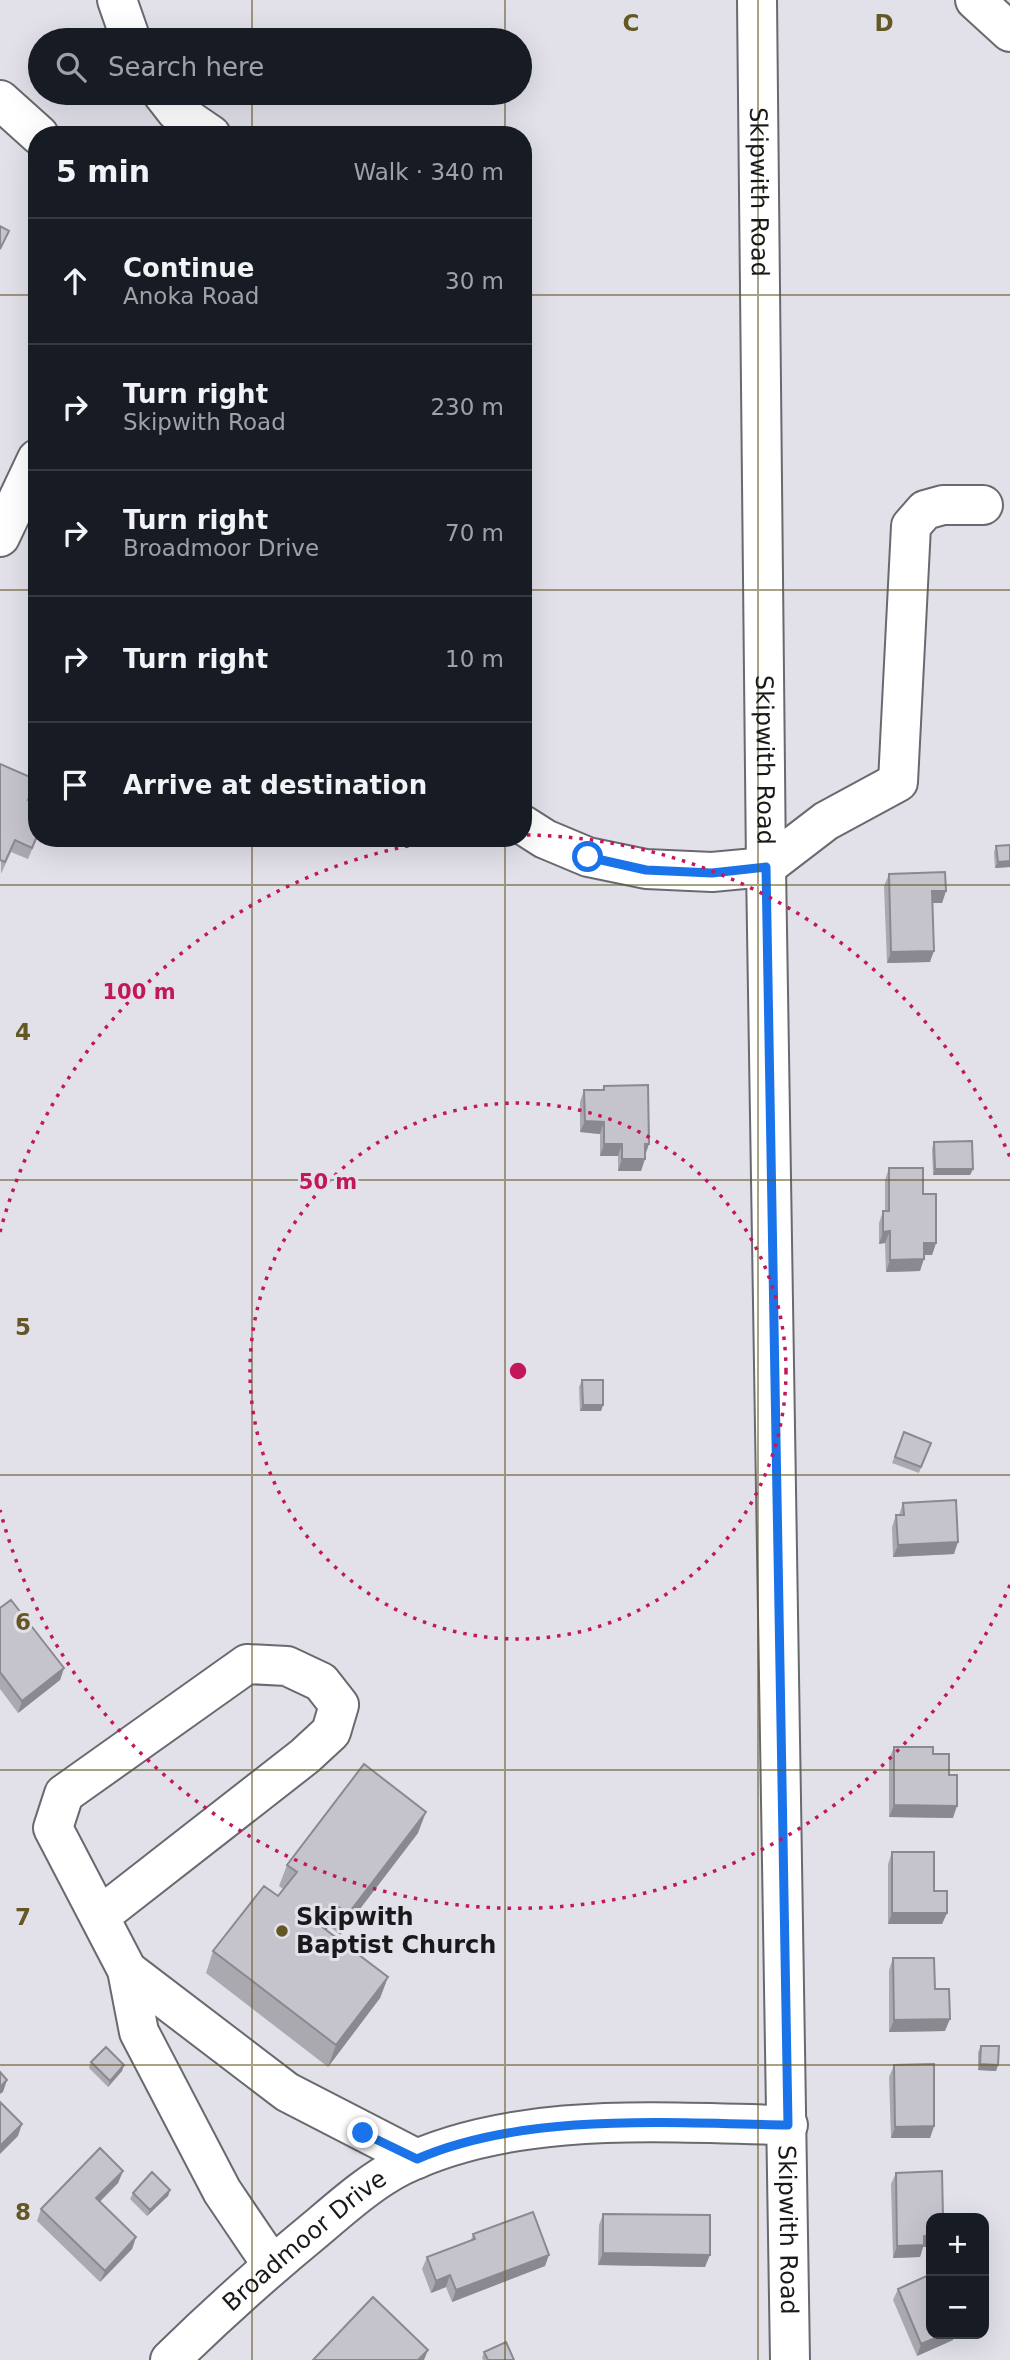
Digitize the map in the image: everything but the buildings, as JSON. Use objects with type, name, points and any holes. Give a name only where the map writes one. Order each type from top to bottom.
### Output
[{"type":"main road","points":[[117,0],[127,28]]},
{"type":"main road","name":"Skipwith Road","points":[[757,0],[766,867],[790,2360]]},
{"type":"main road","points":[[975,0],[1010,32]]},
{"type":"main road","points":[[0,100],[29,126]]},
{"type":"main road","points":[[171,105],[195,126]]},
{"type":"main road","points":[[0,537],[28,478]]},
{"type":"main road","points":[[532,831],[588,857],[646,870],[712,873],[766,867],[826,821],[898,782],[911,526],[925,510],[943,505],[983,505]]},
{"type":"main road","points":[[100,1916],[305,1756],[331,1732],[339,1705],[321,1682],[287,1665],[247,1664],[64,1794],[53,1828],[127,1970],[139,2032],[222,2192],[272,2265]]},
{"type":"main road","points":[[127,1970],[287,2092],[417,2159]]},
{"type":"main road","name":"Broadmoor Drive","points":[[170,2360],[242,2291],[344,2205],[398,2168],[417,2159],[482,2137],[539,2128],[652,2122],[788,2125]]},
{"type":"place","name":"Skipwith Baptist Church","points":[[282,1931]]},
{"type":"route","points":[[363,2133],[417,2159],[482,2137],[539,2128],[652,2122],[788,2125],[766,867],[712,873],[646,870],[588,857]]}]
